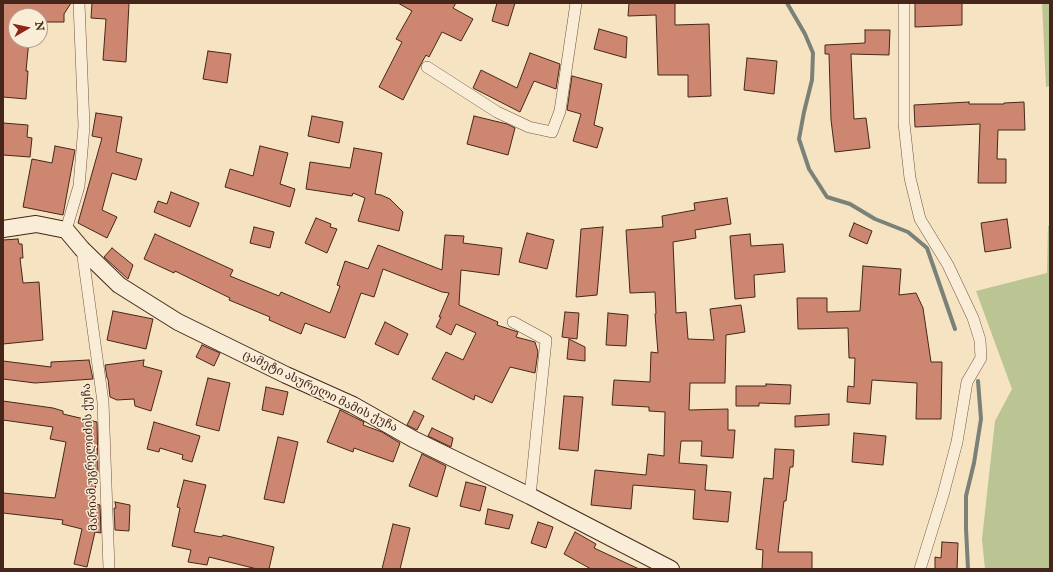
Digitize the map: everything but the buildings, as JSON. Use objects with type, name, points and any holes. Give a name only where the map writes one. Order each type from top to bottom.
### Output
[{"type":"street","points":[[3,228],[36,224],[66,230],[79,186],[84,126],[79,3]]},
{"type":"street","points":[[427,67],[497,112],[529,127],[552,132],[560,111],[576,3]]},
{"type":"street","points":[[904,3],[904,123],[910,178],[920,219],[948,265],[973,318],[980,340],[981,358],[967,382],[957,442],[943,495],[920,569]]},
{"type":"street","name":"ცამეტი ასურელი მამის ქუჩა","points":[[66,230],[82,249],[119,285],[178,322],[286,375],[353,405],[413,438],[530,496],[671,569]]},
{"type":"street","name":"მარიამ უგრელიძის ქუჩა","points":[[82,249],[104,402],[109,569]]},
{"type":"street","points":[[513,322],[546,340],[530,496]]},
{"type":"green space","points":[[1042,3],[1050,3],[1050,86],[1046,87]]},
{"type":"green space","points":[[1050,225],[1050,569],[985,569],[982,539],[995,421],[1012,389],[976,291],[1047,273],[1048,226]]},
{"type":"waterway","points":[[787,3],[805,34],[813,53],[812,80],[799,139],[809,169],[827,197],[850,204],[875,219],[908,232],[927,248],[955,329]]},
{"type":"waterway","points":[[968,569],[966,496],[974,463],[981,419],[978,381]]}]
